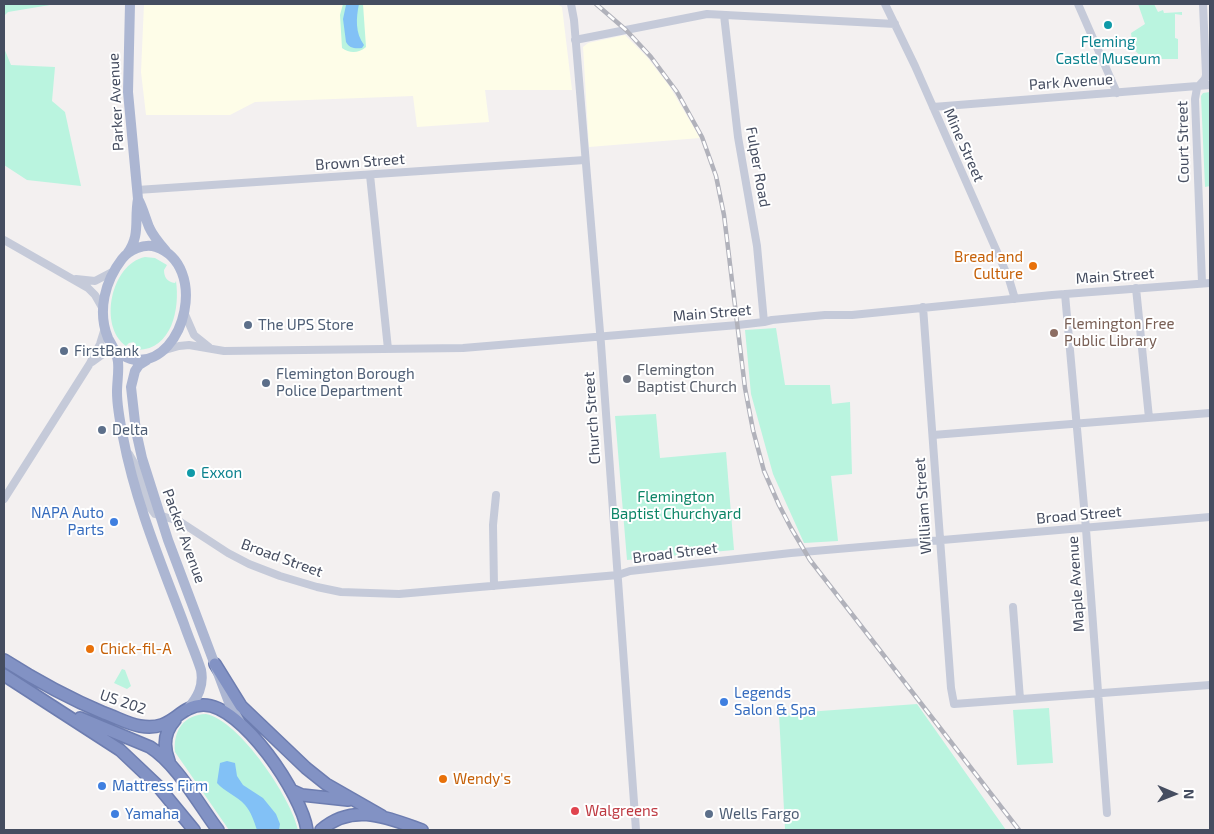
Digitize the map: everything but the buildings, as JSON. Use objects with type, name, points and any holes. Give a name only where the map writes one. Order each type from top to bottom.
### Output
[{"type":"highway","name":"US 202","points":[[4,660],[55,691],[133,724],[160,726],[188,710],[200,706],[214,707],[226,712],[240,724],[276,765],[305,819],[307,830]]},
{"type":"highway","points":[[214,664],[235,698],[255,721],[319,779],[382,816],[422,830]]},
{"type":"highway","points":[[4,675],[131,759],[194,830]]},
{"type":"highway","points":[[44,701],[79,718],[150,747],[165,758],[218,830]]},
{"type":"highway","points":[[172,766],[167,757],[165,743],[170,726],[178,717]]},
{"type":"highway","points":[[291,790],[302,795],[357,802]]},
{"type":"highway","points":[[320,830],[333,822],[352,816],[382,816]]},
{"type":"highway","points":[[209,818],[214,830]]},
{"type":"main road","name":"Parker Avenue","points":[[124,256],[135,238],[138,195],[128,92],[130,4]]},
{"type":"main road","name":"Parker Avenue","points":[[138,195],[154,235],[169,254]]},
{"type":"main road","points":[[150,246],[169,254],[180,267],[185,280],[186,298],[184,312],[175,337],[163,350],[150,358],[132,359],[115,351],[105,328],[106,290],[114,271],[124,256],[134,249],[150,246]]},
{"type":"main road","name":"Packer Avenue","points":[[115,351],[118,361],[118,406],[125,446],[139,500],[201,670],[202,683],[198,696],[188,710]]},
{"type":"main road","name":"Packer Avenue","points":[[150,358],[139,365],[133,376],[131,398],[142,458],[160,516],[214,664],[230,705],[240,724]]},
{"type":"street","name":"Church Street","points":[[571,4],[576,40],[600,337],[636,830]]},
{"type":"street","name":"Mine Street","points":[[885,4],[933,106],[1009,279],[1015,298]]},
{"type":"street","points":[[1078,4],[1117,93]]},
{"type":"street","name":"Court Street","points":[[1202,283],[1195,99],[1198,88],[1206,79],[1203,4]]},
{"type":"street","points":[[576,40],[701,14],[895,24]]},
{"type":"street","name":"Fulper Road","points":[[724,15],[738,136],[757,246],[764,322]]},
{"type":"street","name":"Park Avenue","points":[[933,106],[1210,85]]},
{"type":"street","name":"Brown Street","points":[[138,195],[370,175],[585,160]]},
{"type":"street","points":[[370,175],[388,349]]},
{"type":"street","points":[[4,240],[88,288],[95,295],[104,311]]},
{"type":"street","points":[[70,277],[94,281],[114,271]]},
{"type":"street","name":"Main Street","points":[[163,350],[185,345],[216,350],[463,348],[825,315],[854,315],[1015,298],[1210,283]]},
{"type":"street","points":[[1136,288],[1149,418]]},
{"type":"street","name":"Maple Avenue","points":[[1065,294],[1086,529],[1107,813]]},
{"type":"street","name":"William Street","points":[[923,307],[939,541],[951,688],[954,704],[1020,699]]},
{"type":"street","points":[[184,312],[194,335],[201,342],[216,350]]},
{"type":"street","points":[[4,500],[89,365],[100,344],[105,328]]},
{"type":"street","points":[[89,365],[98,356],[115,351]]},
{"type":"street","points":[[932,435],[1210,413]]},
{"type":"street","points":[[125,446],[137,468],[149,506],[155,514],[160,516]]},
{"type":"street","points":[[494,586],[492,525],[496,495]]},
{"type":"street","name":"Broad Street","points":[[160,516],[179,521],[232,556],[280,576],[329,590],[384,594],[618,575],[630,571],[762,556],[1210,517]]},
{"type":"street","points":[[1013,607],[1020,699],[1210,685]]},
{"type":"street","points":[[190,640],[203,634]]},
{"type":"shaded area","points":[[144,4],[557,4],[562,7],[572,90],[485,90],[489,122],[417,127],[413,96],[255,102],[230,115],[146,115],[141,72]]},
{"type":"shaded area","points":[[625,35],[647,57],[670,87],[700,138],[589,147],[583,47],[588,43]]},
{"type":"green space","points":[[4,4],[50,5],[8,12],[4,16]]},
{"type":"green space","points":[[343,4],[363,4],[366,47],[360,51],[351,52],[342,48],[340,15]]},
{"type":"green space","points":[[1138,4],[1154,4],[1158,12],[1163,10],[1164,13],[1182,12],[1182,15],[1175,14],[1175,38],[1178,39],[1178,59],[1144,59],[1133,49],[1131,33],[1145,24]]},
{"type":"green space","points":[[4,48],[11,65],[55,67],[52,101],[65,112],[81,186],[27,180],[4,165]]},
{"type":"green space","points":[[1210,92],[1210,186],[1205,187],[1201,96],[1203,93]]},
{"type":"green space","points":[[145,257],[155,258],[167,265],[164,270],[165,277],[172,282],[175,283],[176,281],[177,303],[175,315],[166,335],[159,343],[150,348],[138,350],[134,342],[126,346],[117,337],[112,325],[112,297],[124,271],[133,262]]},
{"type":"green space","points":[[776,328],[785,385],[830,385],[832,404],[850,402],[852,474],[831,476],[838,541],[804,543],[773,474],[751,394],[745,330]]},
{"type":"green space","name":"Flemington Baptist Churchyard","points":[[656,414],[660,458],[726,452],[734,550],[627,560],[615,416]]},
{"type":"green space","points":[[122,669],[125,670],[131,686],[127,689],[114,683]]},
{"type":"green space","points":[[917,704],[1006,830],[785,829],[779,714]]},
{"type":"green space","points":[[1049,708],[1053,763],[1017,765],[1013,710]]},
{"type":"green space","points":[[206,714],[219,719],[248,745],[275,781],[294,816],[298,830],[229,830],[175,752],[176,737],[182,725],[192,717]]},
{"type":"water","points":[[347,4],[359,4],[357,25],[359,36],[364,45],[362,48],[352,48],[346,42],[343,19]]},
{"type":"water","points":[[227,761],[235,763],[237,776],[243,785],[263,798],[276,814],[280,824],[279,830],[257,830],[251,814],[245,805],[217,783],[220,763]]},
{"type":"railway","points":[[596,4],[626,30],[651,57],[677,92],[702,137],[716,176],[724,215],[745,388],[753,430],[764,471],[779,505],[810,560],[1019,830]]},
{"type":"place","name":"Fleming Castle Museum","points":[[1108,25]]},
{"type":"place","name":"Bread and Culture","points":[[1033,266]]},
{"type":"place","name":"The UPS Store","points":[[248,325]]},
{"type":"place","name":"Flemington Free Public Library","points":[[1054,333]]},
{"type":"place","name":"FirstBank","points":[[64,351]]},
{"type":"place","name":"Flemington Baptist Church","points":[[627,379]]},
{"type":"place","name":"Flemington Borough Police Department","points":[[266,383]]},
{"type":"place","name":"Delta","points":[[102,430]]},
{"type":"place","name":"Exxon","points":[[191,473]]},
{"type":"place","name":"NAPA Auto Parts","points":[[114,522]]},
{"type":"place","name":"Chick-fil-A","points":[[90,649]]},
{"type":"place","name":"Legends Salon & Spa","points":[[724,702]]},
{"type":"place","name":"Wendy's","points":[[443,779]]},
{"type":"place","name":"Mattress Firm","points":[[102,786]]},
{"type":"place","name":"Walgreens","points":[[575,811]]},
{"type":"place","name":"Yamaha","points":[[115,814]]},
{"type":"place","name":"Wells Fargo","points":[[709,814]]}]
